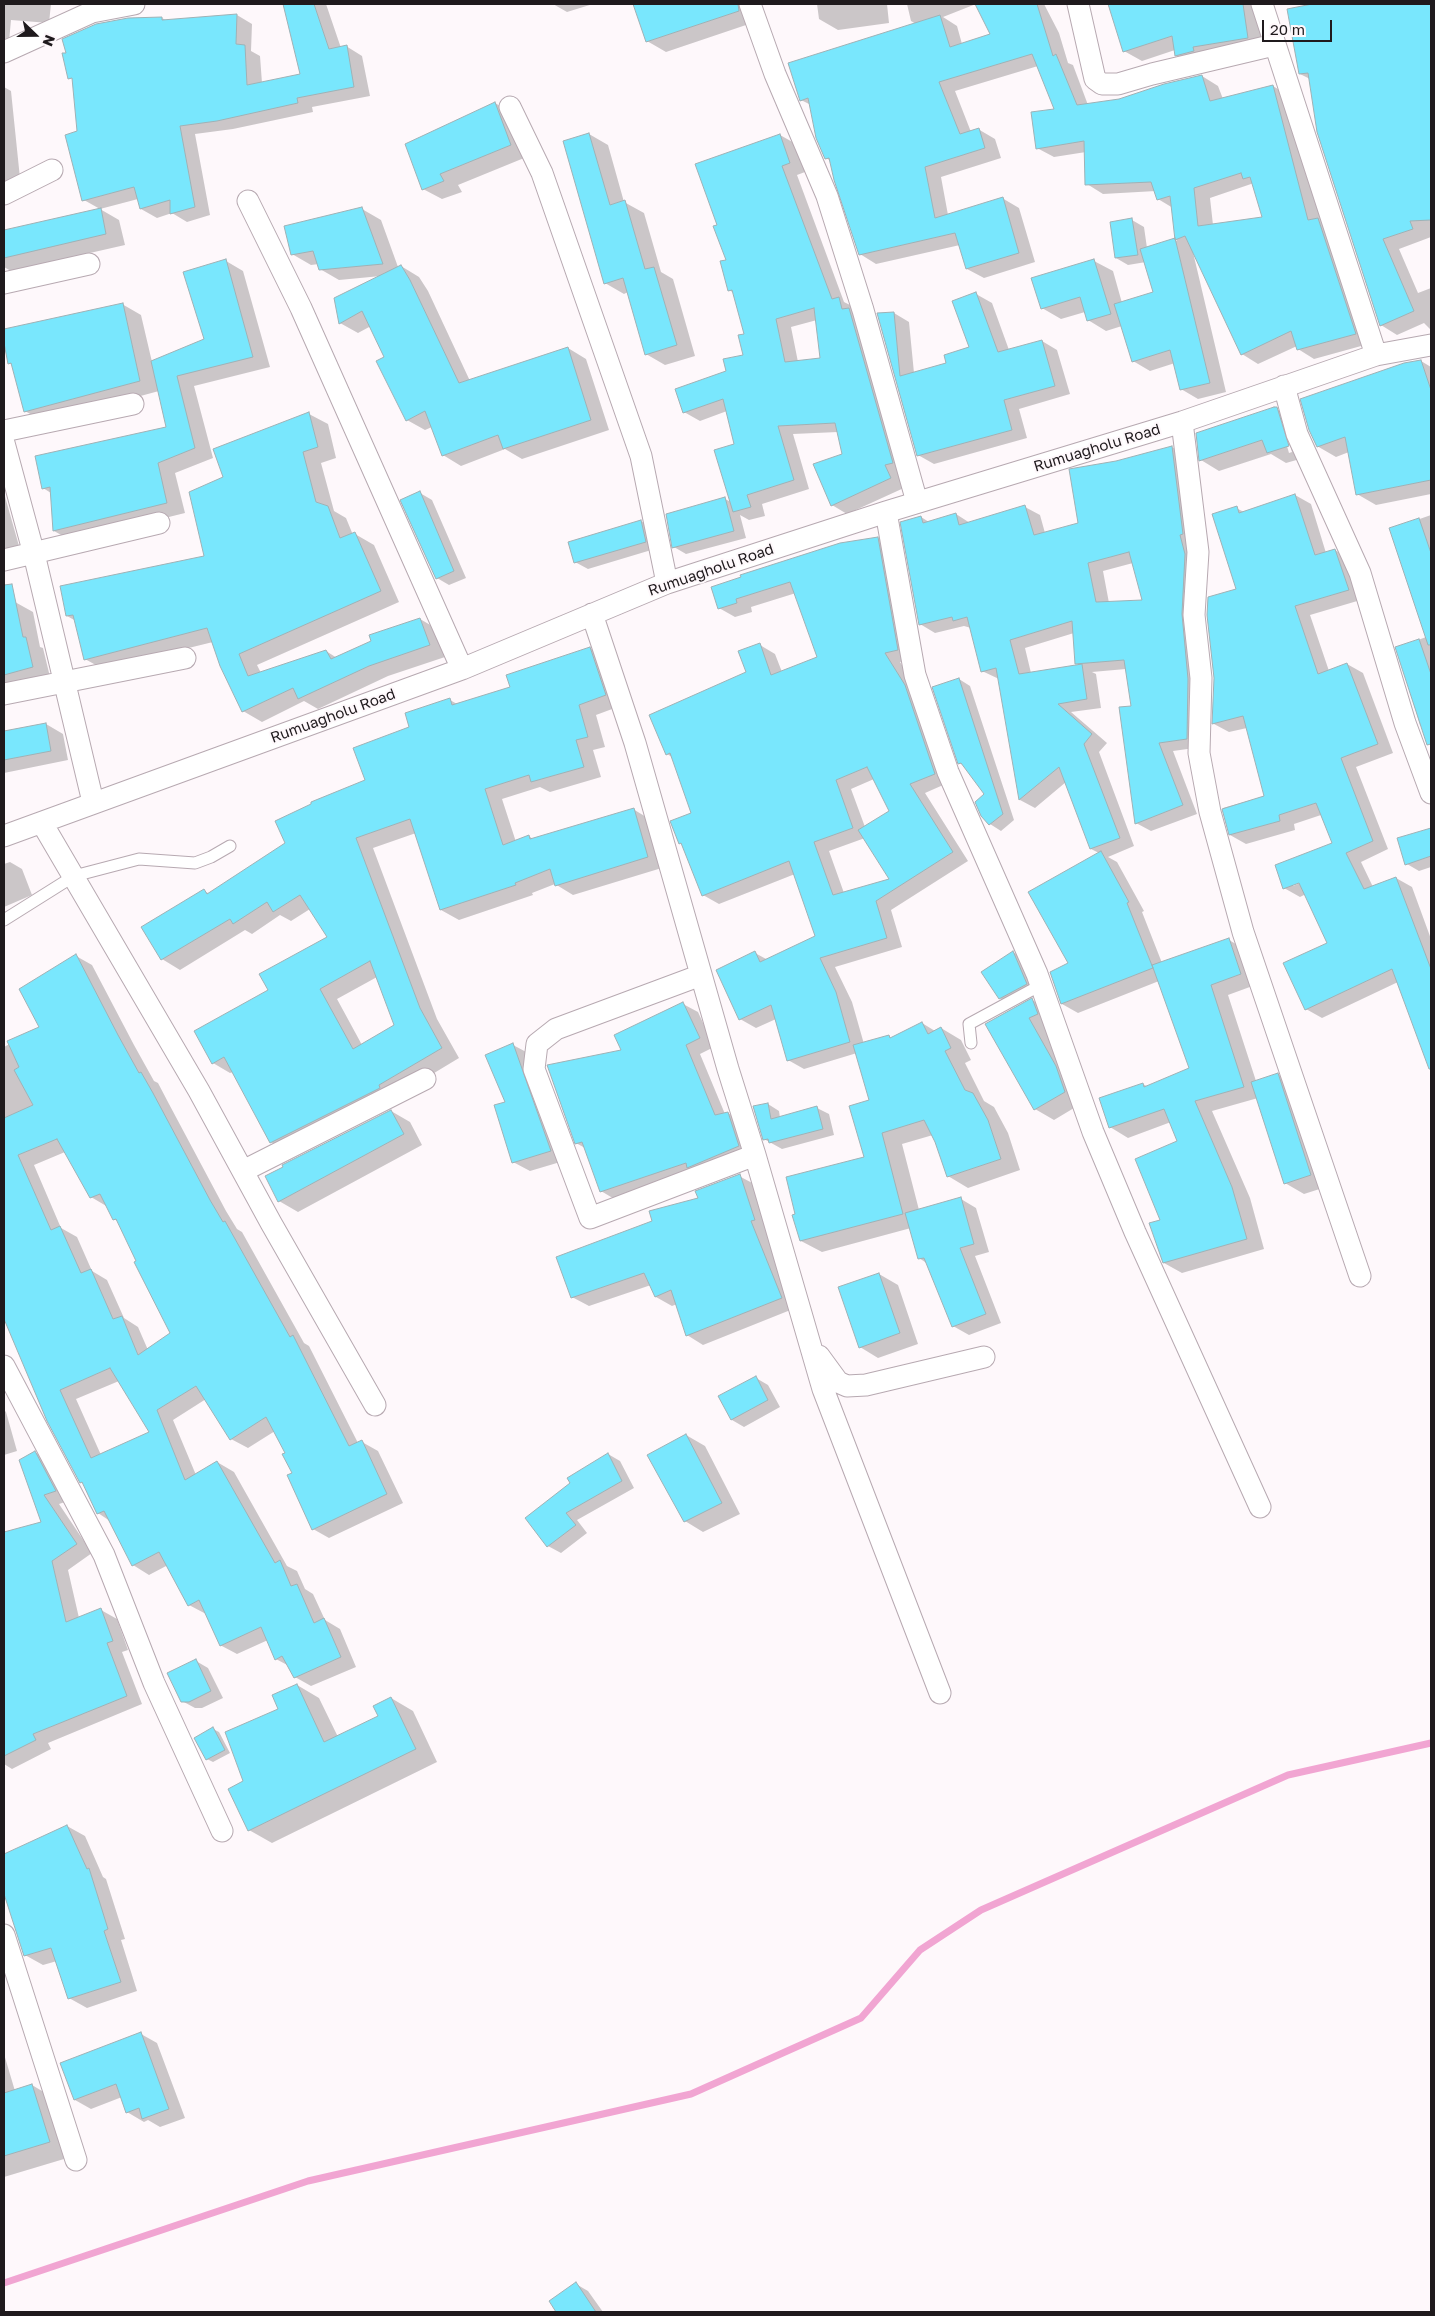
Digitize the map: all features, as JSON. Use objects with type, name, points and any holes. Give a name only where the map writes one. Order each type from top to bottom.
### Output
[{"type":"street","points":[[4,52],[92,12],[134,4]]},
{"type":"street","points":[[750,4],[776,74],[826,196],[863,310],[917,502]]},
{"type":"street","points":[[1078,4],[1096,79],[1102,84],[1118,84],[1274,45]]},
{"type":"street","points":[[1262,4],[1376,355]]},
{"type":"street","points":[[510,107],[542,173],[641,456],[667,583]]},
{"type":"street","points":[[4,194],[52,170]]},
{"type":"street","points":[[248,201],[301,308],[462,669]]},
{"type":"street","points":[[4,283],[89,264]]},
{"type":"street","name":"Rumuagholu Road","points":[[4,836],[462,669],[667,583],[917,502],[1182,422],[1376,355],[1431,345]]},
{"type":"street","points":[[1284,386],[1297,434],[1360,573],[1405,723],[1431,793]]},
{"type":"street","points":[[4,431],[133,404]]},
{"type":"street","points":[[1182,422],[1198,552],[1194,616],[1201,678],[1199,753],[1210,812],[1243,932],[1360,1276]]},
{"type":"street","points":[[4,443],[34,554],[93,802]]},
{"type":"street","points":[[886,512],[915,675],[948,772],[1041,985],[1093,1132],[1131,1223],[1260,1507]]},
{"type":"street","points":[[4,560],[159,523]]},
{"type":"street","points":[[592,614],[635,743],[823,1389],[940,1693]]},
{"type":"street","points":[[4,694],[185,658]]},
{"type":"street","points":[[42,823],[199,1091],[375,1406]]},
{"type":"street","points":[[701,975],[556,1029],[537,1044],[534,1069],[590,1218],[755,1155]]},
{"type":"street","points":[[243,1171],[425,1079]]},
{"type":"street","points":[[811,1346],[838,1382],[847,1386],[866,1385],[984,1357]]},
{"type":"street","points":[[4,1366],[104,1555],[154,1683],[222,1831]]},
{"type":"street","points":[[4,1935],[76,2160]]},
{"type":"lane","points":[[4,920],[74,876],[139,859],[195,863],[211,857],[230,846]]},
{"type":"lane","points":[[971,1043],[969,1024],[1041,985]]},
{"type":"building","points":[[283,4],[314,4],[329,49],[347,45],[354,87],[297,98],[298,103],[217,121],[180,126],[195,207],[170,214],[170,200],[140,209],[134,187],[82,201],[65,135],[77,131],[72,78],[68,79],[62,53],[66,53],[62,39],[96,24],[128,18],[162,17],[162,20],[237,14],[236,44],[245,45],[247,85],[300,74]]},
{"type":"building","points":[[633,4],[738,4],[739,11],[646,42]]},
{"type":"building","points":[[975,4],[1037,4],[1053,56],[1056,54],[1077,105],[1119,99],[1164,84],[1202,75],[1210,101],[1273,85],[1308,220],[1318,218],[1356,334],[1297,350],[1291,331],[1241,355],[1185,236],[1175,240],[1170,196],[1157,200],[1151,182],[1085,185],[1084,141],[1036,149],[1031,112],[1054,109],[1032,54],[939,82],[960,134],[979,128],[985,148],[925,167],[935,218],[1003,197],[1019,253],[966,269],[955,233],[859,255],[834,180],[829,158],[825,159],[816,138],[808,98],[800,101],[788,63],[940,15],[950,47],[990,34]],"holes":[[[1241,173],[1243,179],[1250,177],[1262,217],[1198,226],[1194,188]]]},
{"type":"building","points":[[1108,4],[1243,4],[1248,38],[1193,47],[1194,51],[1175,56],[1172,36],[1123,52]]},
{"type":"building","points":[[1312,4],[1431,4],[1431,220],[1410,221],[1413,229],[1383,239],[1414,311],[1380,326],[1317,132],[1308,73],[1299,74],[1287,9]]},
{"type":"building","points":[[495,102],[511,145],[440,174],[444,181],[422,190],[405,144]]},
{"type":"building","points":[[589,133],[610,205],[625,200],[645,269],[654,267],[677,345],[645,355],[623,278],[604,284],[563,141]]},
{"type":"building","points":[[780,134],[790,163],[782,166],[832,299],[839,297],[842,309],[849,308],[893,463],[885,465],[891,478],[831,506],[813,464],[842,454],[835,423],[778,426],[794,480],[747,495],[751,507],[733,512],[714,450],[734,444],[723,399],[683,413],[675,389],[726,371],[723,359],[743,355],[738,335],[744,334],[732,290],[728,291],[720,261],[726,260],[713,226],[717,225],[695,164]],"holes":[[[814,308],[820,358],[785,362],[776,319]]]},
{"type":"building","points":[[362,207],[383,264],[319,270],[313,251],[291,255],[284,226]]},
{"type":"building","points":[[101,208],[106,234],[4,258],[4,230]]},
{"type":"building","points":[[1132,218],[1138,255],[1115,258],[1110,222]]},
{"type":"building","points":[[1175,238],[1210,383],[1180,390],[1170,350],[1132,362],[1114,304],[1153,292],[1140,249]]},
{"type":"building","points":[[226,259],[253,357],[177,376],[195,448],[158,463],[167,503],[53,531],[50,487],[42,489],[35,456],[166,427],[151,361],[204,339],[183,272]]},
{"type":"building","points":[[1094,259],[1111,314],[1087,321],[1080,297],[1041,309],[1031,278]]},
{"type":"building","points":[[401,265],[459,383],[568,347],[591,420],[503,449],[498,435],[442,456],[425,411],[406,421],[376,361],[384,357],[362,311],[339,324],[334,298]]},
{"type":"building","points":[[976,292],[998,352],[1042,340],[1055,386],[1004,400],[1012,430],[917,456],[877,313],[894,312],[900,376],[946,363],[944,355],[969,347],[952,301]]},
{"type":"building","points":[[123,303],[140,381],[24,412],[11,363],[8,364],[4,343],[4,329]]},
{"type":"building","points":[[1421,360],[1431,390],[1431,480],[1356,495],[1345,437],[1317,447],[1309,430],[1300,399],[1404,363]]},
{"type":"building","points":[[1277,407],[1289,446],[1267,453],[1262,440],[1199,461],[1196,433]]},
{"type":"building","points":[[309,412],[318,447],[303,452],[316,502],[328,506],[340,538],[355,532],[381,591],[239,654],[248,676],[326,650],[331,659],[371,641],[369,635],[420,618],[430,645],[369,666],[298,699],[293,688],[242,712],[220,666],[207,628],[84,660],[73,615],[66,616],[60,586],[204,556],[189,492],[223,477],[213,449]]},
{"type":"building","points":[[1172,446],[1183,534],[1180,535],[1185,554],[1182,614],[1188,679],[1187,739],[1159,743],[1183,805],[1135,824],[1119,707],[1131,706],[1124,660],[1075,664],[1072,621],[1010,640],[1019,674],[1082,664],[1087,699],[1058,704],[1092,734],[1084,744],[1120,838],[1090,849],[1059,767],[1019,800],[996,668],[981,672],[967,617],[953,621],[952,617],[919,625],[900,522],[921,516],[923,523],[956,513],[959,525],[1025,505],[1034,535],[1078,523],[1069,469],[1116,461]],"holes":[[[1129,552],[1142,600],[1096,602],[1088,563]]]},
{"type":"building","points":[[420,491],[454,571],[436,579],[400,500]]},
{"type":"building","points":[[1295,494],[1315,555],[1335,549],[1349,590],[1295,606],[1318,674],[1347,663],[1378,744],[1341,758],[1373,841],[1346,853],[1364,889],[1396,877],[1431,969],[1431,1069],[1429,1069],[1392,969],[1305,1010],[1283,963],[1327,943],[1299,883],[1283,889],[1275,865],[1332,843],[1316,803],[1279,815],[1280,821],[1229,835],[1222,809],[1264,796],[1243,716],[1212,724],[1214,678],[1207,615],[1208,597],[1236,589],[1212,514],[1237,506],[1239,513]]},
{"type":"building","points":[[725,497],[734,531],[672,548],[666,514]]},
{"type":"building","points":[[1419,518],[1431,553],[1431,645],[1428,645],[1389,528]]},
{"type":"building","points":[[641,520],[646,542],[574,563],[568,542]]},
{"type":"building","points":[[878,537],[898,650],[885,653],[905,685],[935,774],[910,784],[953,852],[876,901],[887,938],[820,958],[836,992],[850,1042],[787,1061],[771,1005],[739,1020],[716,970],[755,951],[760,962],[815,936],[789,861],[702,896],[670,821],[691,813],[670,753],[666,755],[649,715],[746,672],[738,651],[760,643],[771,675],[817,657],[790,582],[736,599],[737,603],[718,609],[711,587],[741,577],[740,575],[840,543]],"holes":[[[867,767],[889,811],[858,830],[889,879],[833,895],[814,842],[853,828],[836,780]]]},
{"type":"building","points":[[12,584],[23,637],[26,637],[33,667],[4,675],[4,585]]},
{"type":"building","points":[[1419,639],[1431,674],[1431,744],[1427,745],[1395,647]]},
{"type":"building","points":[[590,647],[606,695],[579,705],[588,737],[576,740],[584,767],[531,782],[529,775],[485,789],[503,845],[529,835],[530,839],[634,808],[648,857],[555,886],[550,869],[515,883],[516,885],[440,910],[410,819],[356,838],[420,1008],[442,1048],[379,1085],[380,1088],[270,1143],[224,1057],[212,1064],[194,1031],[268,990],[259,974],[327,937],[300,895],[273,912],[267,902],[233,924],[230,919],[161,960],[141,927],[204,889],[207,894],[285,843],[275,821],[311,804],[311,802],[365,780],[353,748],[409,727],[405,713],[450,698],[452,705],[510,687],[506,675]],"holes":[[[370,961],[394,1025],[353,1049],[320,989]]]},
{"type":"building","points":[[959,678],[1003,814],[989,825],[981,816],[975,802],[984,794],[961,763],[958,764],[932,687]]},
{"type":"building","points":[[46,723],[51,751],[4,760],[4,731]]},
{"type":"building","points":[[1431,828],[1431,856],[1405,865],[1397,838]]},
{"type":"building","points":[[1101,851],[1129,902],[1127,903],[1153,968],[1061,1004],[1050,972],[1068,963],[1028,892]]},
{"type":"building","points":[[1229,938],[1241,974],[1211,985],[1244,1087],[1195,1101],[1232,1187],[1247,1239],[1163,1263],[1149,1223],[1160,1220],[1135,1159],[1177,1141],[1164,1109],[1109,1128],[1099,1098],[1143,1083],[1144,1087],[1189,1068],[1152,965]]},
{"type":"building","points":[[1013,951],[1027,984],[999,999],[981,972]]},
{"type":"building","points":[[76,954],[118,1035],[139,1073],[141,1072],[153,1093],[210,1200],[223,1222],[225,1221],[290,1337],[293,1335],[349,1446],[362,1440],[387,1494],[312,1530],[287,1475],[292,1473],[282,1454],[285,1453],[266,1417],[230,1440],[196,1386],[157,1410],[185,1480],[217,1461],[275,1563],[280,1560],[291,1586],[297,1584],[314,1623],[324,1618],[341,1657],[294,1678],[282,1656],[275,1660],[261,1627],[220,1646],[199,1600],[188,1606],[159,1552],[132,1566],[104,1511],[97,1514],[82,1482],[80,1483],[47,1421],[4,1319],[4,1118],[33,1105],[14,1070],[19,1067],[7,1041],[39,1027],[19,989]],"holes":[[[57,1139],[90,1198],[100,1194],[113,1220],[116,1219],[136,1261],[134,1262],[170,1333],[138,1355],[122,1316],[113,1319],[91,1269],[81,1273],[60,1226],[51,1230],[18,1155]],[[110,1368],[149,1432],[91,1458],[60,1390]]]},
{"type":"building","points":[[1032,998],[1038,1014],[1029,1018],[1056,1066],[1065,1092],[1034,1110],[985,1024]]},
{"type":"building","points":[[683,1002],[700,1038],[686,1045],[715,1115],[728,1112],[739,1146],[687,1168],[686,1163],[600,1192],[582,1142],[575,1144],[547,1065],[621,1050],[614,1035]]},
{"type":"building","points":[[922,1022],[928,1034],[941,1027],[951,1048],[945,1051],[965,1090],[973,1093],[988,1120],[1001,1159],[947,1177],[935,1142],[924,1120],[882,1133],[903,1214],[800,1241],[792,1215],[795,1214],[786,1177],[864,1157],[849,1106],[869,1100],[853,1045],[889,1035],[890,1038]]},
{"type":"building","points":[[513,1043],[551,1151],[512,1163],[494,1105],[505,1102],[485,1055]]},
{"type":"building","points":[[1278,1073],[1311,1175],[1284,1184],[1251,1082]]},
{"type":"building","points":[[768,1103],[771,1119],[817,1106],[823,1129],[769,1143],[768,1139],[763,1140],[753,1106]]},
{"type":"building","points":[[391,1110],[404,1134],[278,1202],[265,1176],[283,1167],[282,1165]]},
{"type":"building","points":[[740,1174],[755,1220],[751,1221],[782,1298],[686,1336],[671,1290],[655,1297],[644,1273],[571,1298],[556,1257],[652,1221],[649,1211],[698,1198],[695,1191]]},
{"type":"building","points":[[961,1197],[974,1244],[960,1248],[986,1314],[952,1327],[924,1258],[918,1259],[905,1213]]},
{"type":"building","points":[[879,1273],[900,1333],[859,1348],[838,1287]]},
{"type":"building","points":[[756,1376],[768,1400],[731,1420],[718,1396]]},
{"type":"building","points":[[686,1434],[722,1503],[684,1522],[647,1455]]},
{"type":"building","points":[[35,1451],[56,1491],[44,1495],[77,1544],[52,1561],[66,1622],[101,1608],[113,1641],[107,1643],[127,1696],[33,1734],[36,1740],[4,1756],[4,1532],[41,1522],[19,1460]]},
{"type":"building","points":[[608,1453],[622,1481],[566,1513],[576,1525],[547,1547],[525,1518],[570,1483],[567,1478]]},
{"type":"building","points":[[196,1659],[211,1691],[189,1702],[181,1702],[167,1673]]},
{"type":"building","points":[[297,1684],[324,1742],[378,1716],[373,1706],[391,1697],[416,1749],[248,1831],[228,1789],[243,1781],[225,1732],[278,1709],[272,1695]]},
{"type":"building","points":[[213,1727],[225,1750],[206,1760],[194,1738]]},
{"type":"building","points":[[67,1825],[87,1869],[89,1868],[108,1929],[104,1931],[121,1982],[68,1999],[51,1948],[24,1956],[4,1894],[4,1854]]},
{"type":"building","points":[[141,2032],[169,2109],[142,2119],[139,2108],[126,2113],[116,2084],[74,2100],[60,2063]]},
{"type":"building","points":[[32,2084],[50,2142],[4,2156],[4,2093]]},
{"type":"building","points":[[576,2282],[596,2312],[556,2312],[549,2301]]},
{"type":"waterway","points":[[4,2283],[308,2181],[691,2094],[861,2018],[920,1950],[981,1910],[1288,1775],[1431,1743]]}]
